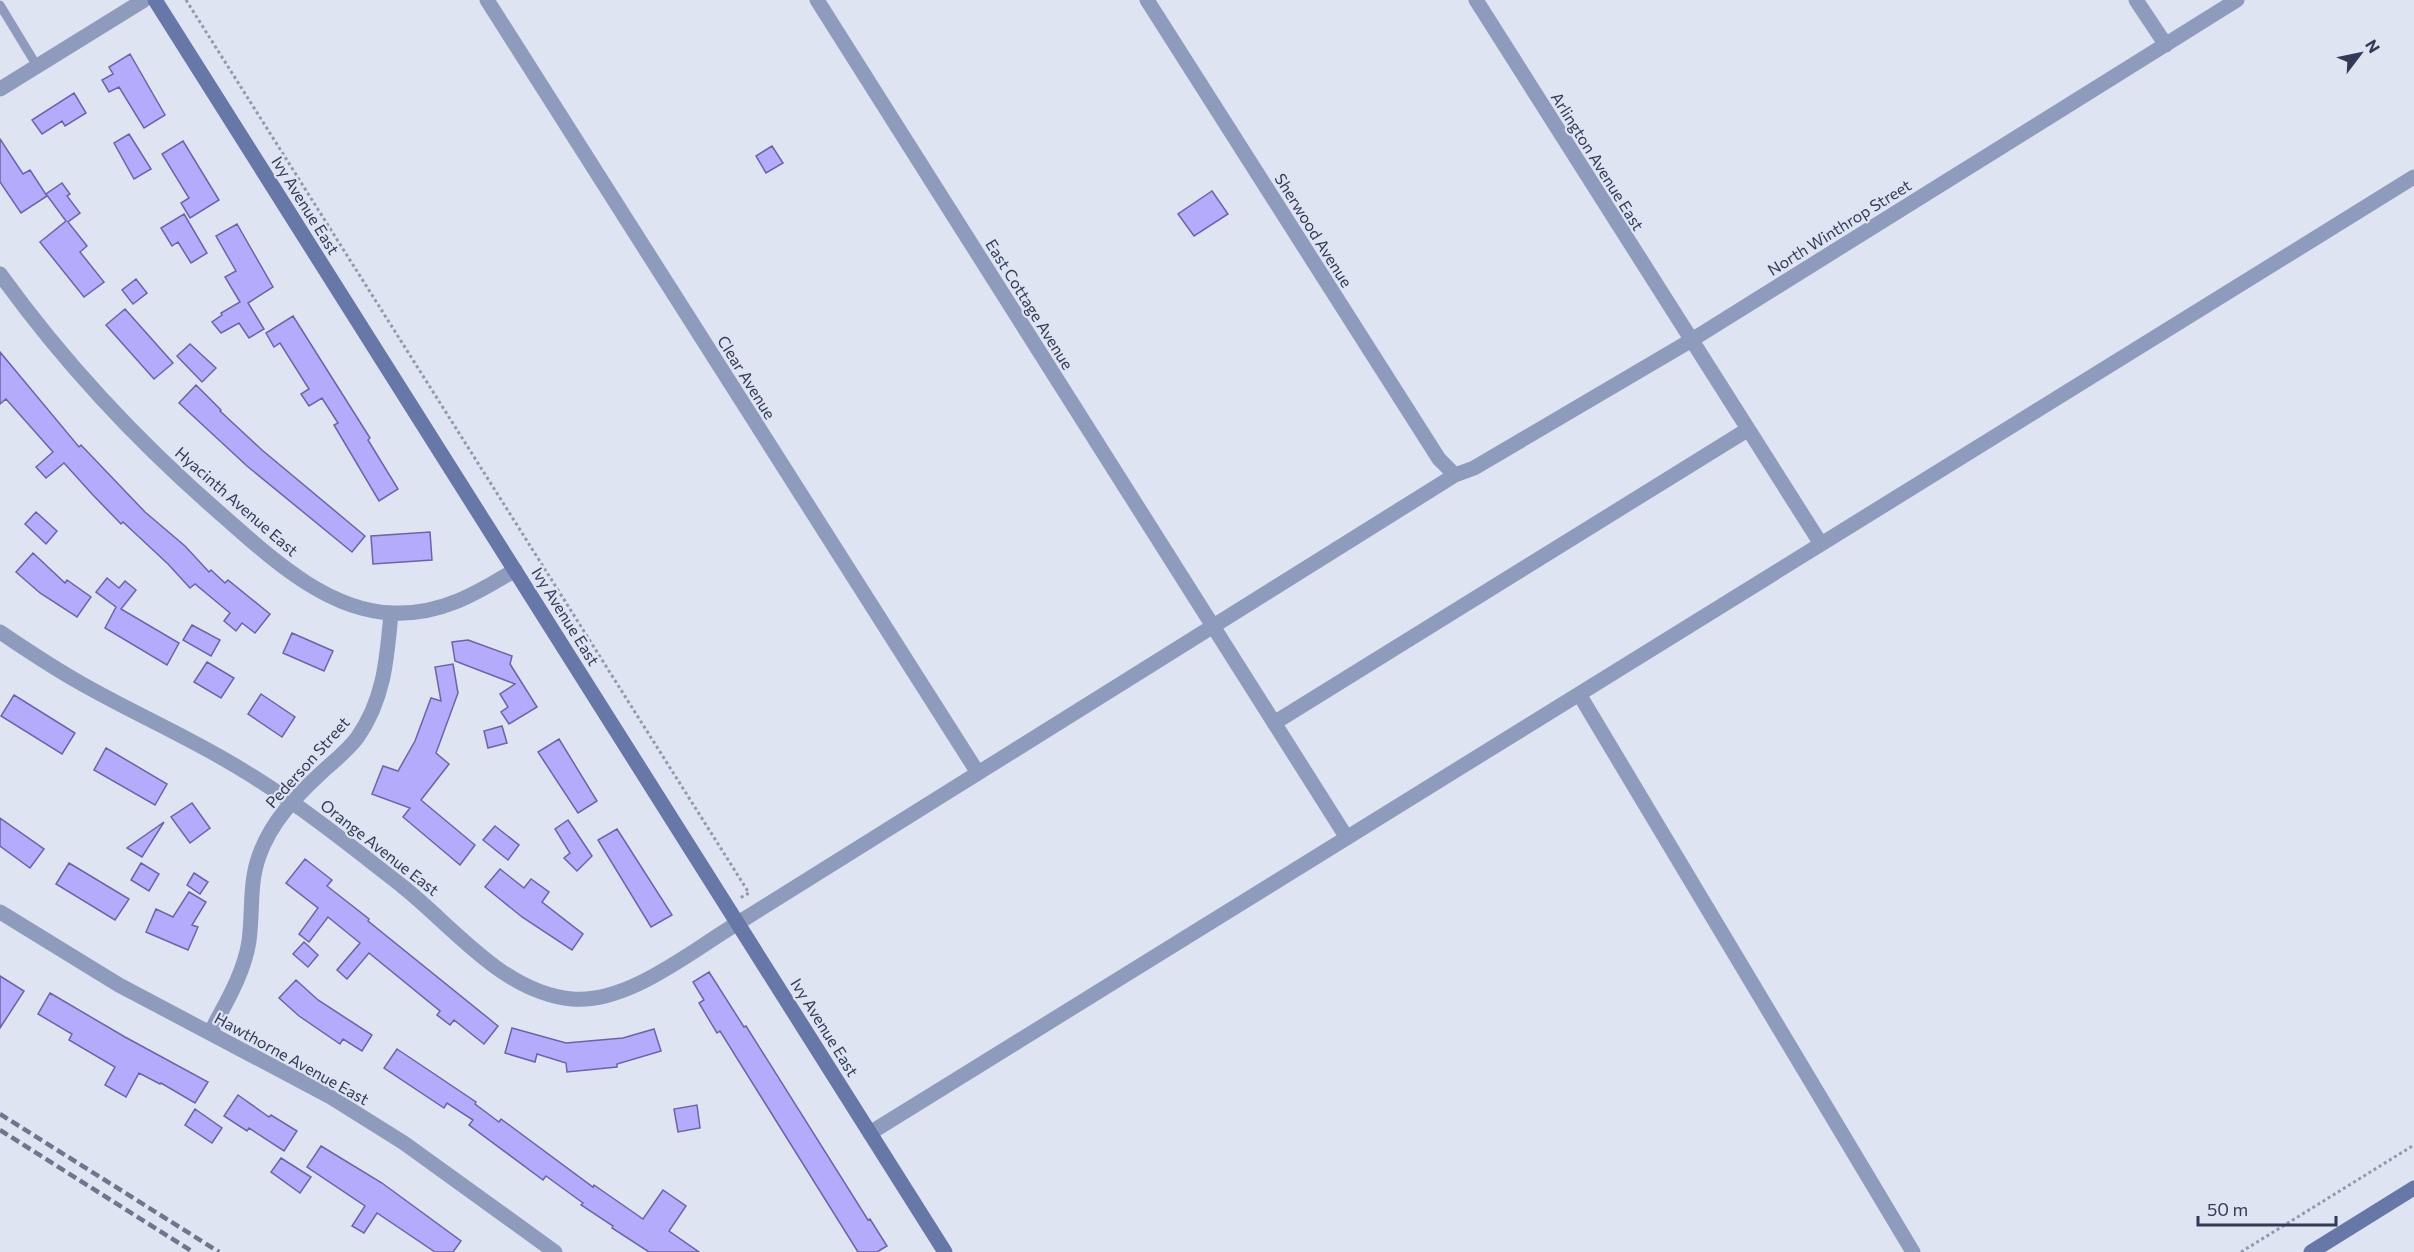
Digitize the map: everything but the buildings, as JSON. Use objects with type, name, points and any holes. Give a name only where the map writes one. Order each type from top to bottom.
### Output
[{"type":"street","points":[[0,89],[144,0]]},
{"type":"street","name":"Ivy Avenue East","points":[[155,0],[945,1252]]},
{"type":"street","name":"Clear Avenue","points":[[487,0],[978,773]]},
{"type":"street","name":"East Cottage Avenue","points":[[817,0],[1347,838]]},
{"type":"street","name":"Sherwood Avenue","points":[[1147,0],[1432,450],[1455,475]]},
{"type":"street","name":"Arlington Avenue East","points":[[1476,0],[1690,341],[1821,544]]},
{"type":"street","points":[[2136,0],[2166,45]]},
{"type":"street","name":"North Winthrop Street","points":[[1213,626],[1455,475],[1474,468],[1690,341],[2237,0]]},
{"type":"street","points":[[870,1133],[2414,177]]},
{"type":"street","name":"Hyacinth Avenue East","points":[[0,274],[67,360],[116,415],[179,477],[245,535],[288,568],[334,598],[359,608],[391,613],[419,612],[446,607],[480,592],[515,570]]},
{"type":"street","points":[[1274,723],[1747,430]]},
{"type":"street","name":"Pederson Street","points":[[210,1033],[235,986],[245,961],[249,941],[252,882],[258,856],[270,832],[292,802],[355,740],[370,717],[381,692],[387,666],[391,613]]},
{"type":"street","name":"Orange Avenue East","points":[[0,632],[74,679],[242,770],[292,802],[410,892],[511,979],[535,991],[554,997],[574,999],[595,998],[621,992],[640,984],[1213,626]]},
{"type":"street","points":[[1579,694],[1913,1252]]},
{"type":"street","name":"Hawthorne Avenue East","points":[[0,912],[119,985],[329,1096],[404,1143],[555,1252]]},
{"type":"street","points":[[2311,1252],[2414,1188]]},
{"type":"lane","points":[[0,5],[37,66]]},
{"type":"path","points":[[186,0],[749,893],[740,898]]},
{"type":"path","points":[[2241,1252],[2414,1145]]},
{"type":"railway","points":[[0,1114],[219,1252]]},
{"type":"railway","points":[[0,1130],[193,1252]]}]
